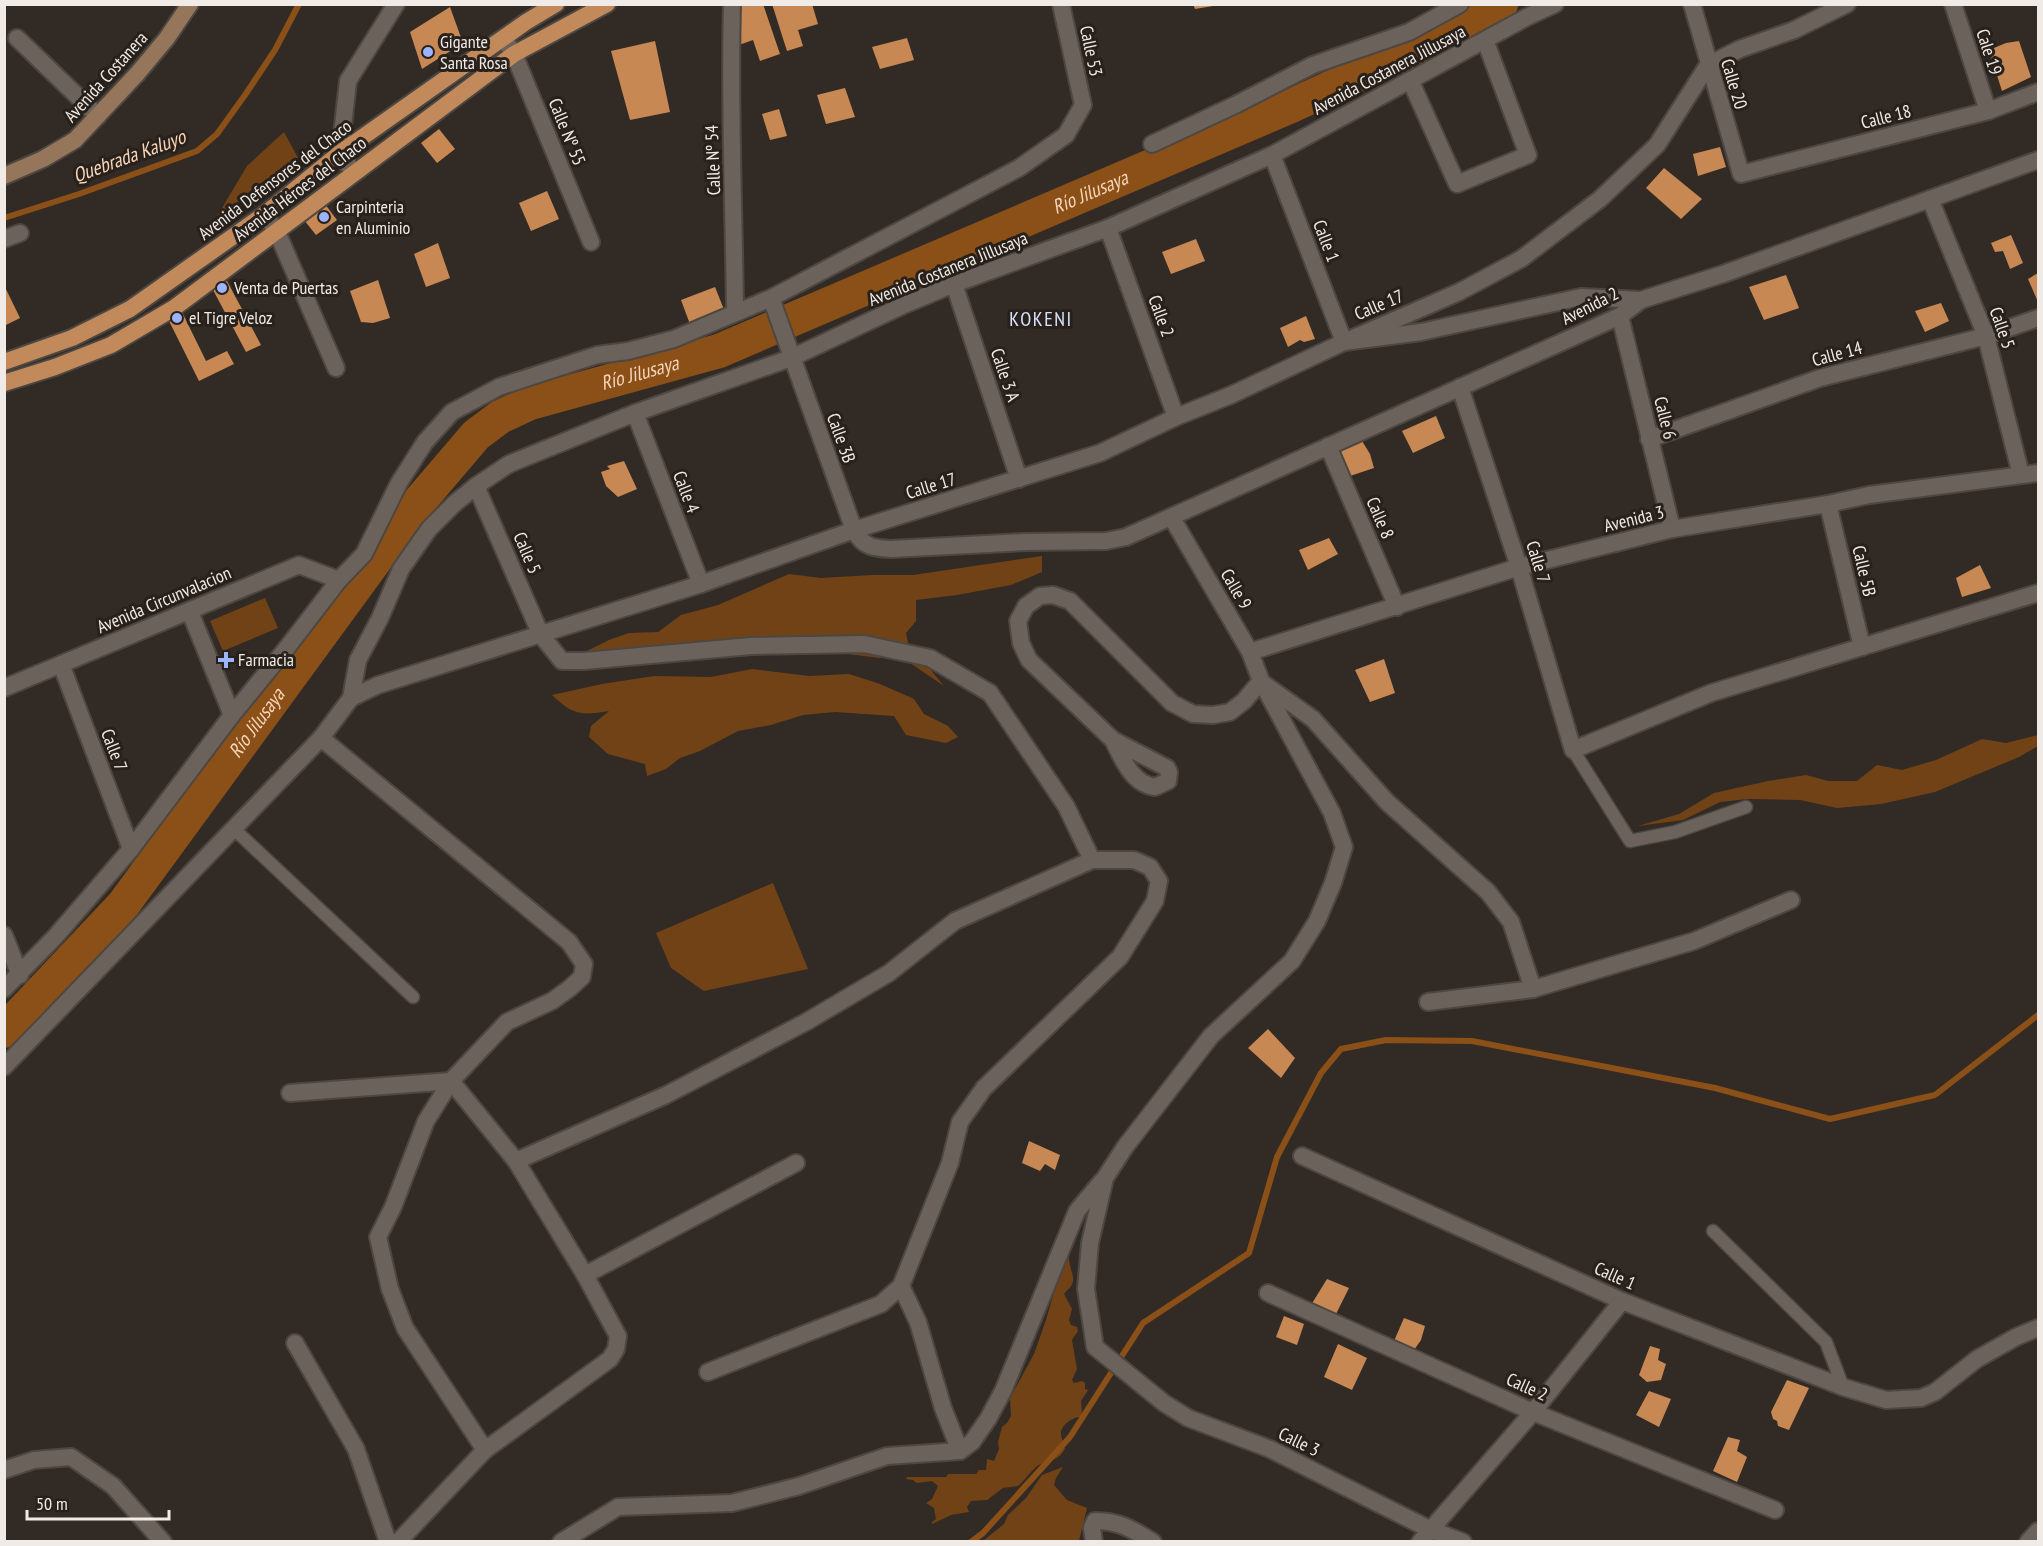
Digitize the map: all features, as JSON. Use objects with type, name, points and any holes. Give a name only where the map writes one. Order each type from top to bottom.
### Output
[{"type":"main road","name":"Avenida Costanera","points":[[4,176],[43,159],[75,140],[159,47],[190,4]]},
{"type":"main road","name":"Avenida Defensores del Chaco","points":[[4,362],[72,338],[130,309],[264,214],[340,153],[526,22],[556,4]]},
{"type":"main road","name":"Avenida Héroes del Chaco","points":[[4,383],[55,367],[111,345],[174,308],[514,54],[607,4]]},
{"type":"street","points":[[354,173],[340,153],[348,81],[396,4]]},
{"type":"street","name":"Calle Nº 54","points":[[732,4],[730,78],[735,313]]},
{"type":"street","name":"Calle 53","points":[[771,298],[1019,168],[1066,135],[1083,105],[1061,4]]},
{"type":"street","points":[[1152,144],[1313,65],[1409,32],[1460,4]]},
{"type":"street","name":"Avenida Costanera Jillusaya","points":[[351,698],[358,660],[380,618],[401,569],[429,529],[476,486],[509,464],[635,413],[791,358],[954,284],[1108,228],[1272,155],[1555,4]]},
{"type":"street","name":"Calle 20","points":[[1692,4],[1741,174]]},
{"type":"street","points":[[1708,65],[1740,49],[1794,30],[1847,4]]},
{"type":"street","name":"Cale 19","points":[[1953,4],[1988,111]]},
{"type":"street","points":[[16,38],[98,116]]},
{"type":"street","name":"Calle Nº 55","points":[[504,39],[514,54],[591,242]]},
{"type":"street","points":[[1411,82],[1457,184],[1528,155],[1485,40]]},
{"type":"street","name":"Calle 17","points":[[351,698],[378,685],[701,584],[854,530],[1100,453],[1459,292],[1521,259],[1600,199],[1657,145],[1708,65]]},
{"type":"street","name":"Calle 18","points":[[1741,174],[1988,111],[2038,92]]},
{"type":"street","name":"Calle 1","points":[[1272,155],[1344,342]]},
{"type":"street","name":"Avenida 2","points":[[854,530],[860,541],[872,548],[891,549],[1025,542],[1106,541],[1126,537],[1620,316],[1641,300],[1723,274],[2038,160]]},
{"type":"street","name":"Calle 5","points":[[1930,199],[1986,336],[2021,475]]},
{"type":"street","points":[[264,214],[277,232],[336,368]]},
{"type":"street","name":"Calle 2","points":[[1108,228],[1176,417]]},
{"type":"street","name":"Calle 3 A","points":[[954,284],[1019,479]]},
{"type":"street","points":[[1344,342],[1421,332],[1581,297],[1641,300]]},
{"type":"street","points":[[4,989],[20,975],[131,849],[232,715],[339,580],[364,554],[399,483],[425,442],[452,412],[499,387],[597,355],[628,351],[674,339],[771,298]]},
{"type":"street","name":"Calle 3B","points":[[771,298],[854,530]]},
{"type":"street","name":"Calle 6","points":[[1620,316],[1672,529]]},
{"type":"street","name":"Calle 14","points":[[1649,439],[1820,378],[1986,336],[2038,318]]},
{"type":"street","name":"Calle 7","points":[[1460,387],[1520,567],[1574,750]]},
{"type":"street","name":"Calle 4","points":[[635,413],[701,584]]},
{"type":"street","name":"Calle 8","points":[[1328,446],[1397,607]]},
{"type":"street","name":"Avenida 3","points":[[1250,652],[1520,567],[1672,529],[1828,504],[1869,495],[2038,472]]},
{"type":"street","name":"Calle 5","points":[[476,486],[541,635],[561,661],[584,661],[751,646],[853,645],[864,645],[930,658],[990,693],[1066,806],[1092,860]]},
{"type":"street","name":"Calle 5B","points":[[1828,504],[1862,647]]},
{"type":"street","name":"Calle 9","points":[[1105,1178],[1125,1147],[1211,1036],[1292,961],[1317,921],[1333,883],[1344,847],[1332,813],[1261,681],[1250,652],[1172,518]]},
{"type":"street","name":"Avenida Circunvalacion","points":[[4,688],[298,565],[339,580]]},
{"type":"street","points":[[1574,750],[1711,693],[2038,593]]},
{"type":"street","points":[[1113,740],[1029,660],[1021,643],[1018,621],[1026,606],[1040,596],[1053,596],[1070,602],[1172,703],[1193,714],[1213,715],[1230,712],[1244,701],[1261,681],[1313,719],[1387,802],[1488,892],[1512,922],[1533,988]]},
{"type":"street","points":[[189,612],[232,715]]},
{"type":"street","name":"Calle 7","points":[[61,664],[131,849]]},
{"type":"street","points":[[4,1067],[321,738],[351,698]]},
{"type":"street","points":[[321,738],[569,942],[585,964],[582,977],[570,988],[552,1001],[507,1022],[451,1081],[426,1121],[393,1207],[378,1237],[390,1289],[405,1328],[484,1450]]},
{"type":"street","points":[[516,1161],[666,1095],[806,1022],[889,973],[955,921],[1092,860],[1134,860],[1150,867],[1159,881],[1155,901],[1120,957],[984,1088],[960,1122],[950,1163],[901,1286],[881,1304],[708,1372]]},
{"type":"street","points":[[1428,1002],[1533,988],[1694,941],[1791,900]]},
{"type":"street","points":[[4,935],[20,975]]},
{"type":"street","points":[[290,1093],[451,1081]]},
{"type":"street","points":[[398,1542],[484,1450],[609,1359],[616,1349],[618,1336],[585,1275],[516,1161],[451,1081]]},
{"type":"street","name":"Calle 1","points":[[1302,1156],[1622,1301],[1843,1388],[1886,1401],[1921,1398],[1935,1392],[1977,1359],[2016,1337],[2038,1328]]},
{"type":"street","points":[[585,1275],[796,1163]]},
{"type":"street","points":[[561,1542],[618,1507],[732,1503],[799,1486],[887,1456],[960,1451],[972,1442],[1003,1391],[1077,1211],[1105,1178]]},
{"type":"street","name":"Calle 3","points":[[1105,1178],[1090,1243],[1086,1290],[1095,1347],[1164,1403],[1188,1418],[1270,1449],[1425,1535],[1463,1542]]},
{"type":"street","points":[[901,1286],[918,1322],[943,1408],[960,1451]]},
{"type":"street","name":"Calle 2","points":[[1268,1293],[1533,1412],[1775,1510]]},
{"type":"street","points":[[1425,1535],[1533,1412],[1622,1301]]},
{"type":"street","points":[[295,1343],[356,1449],[388,1542]]},
{"type":"street","points":[[4,1470],[34,1460],[71,1457],[113,1486],[163,1542]]},
{"type":"street","points":[[1094,1542],[1092,1528],[1095,1521],[1114,1521],[1153,1542]]},
{"type":"street","points":[[2028,1542],[2038,1531]]},
{"type":"lane","points":[[1574,750],[1630,841],[1675,832],[1746,807]]},
{"type":"lane","points":[[234,830],[413,997]]},
{"type":"lane","points":[[1713,1232],[1826,1342],[1843,1388]]},
{"type":"shaded area","points":[[284,132],[298,158],[216,218],[247,166]]},
{"type":"shaded area","points":[[1042,556],[1042,572],[1011,585],[916,600],[916,621],[906,633],[908,643],[944,686],[900,656],[879,658],[795,647],[575,657],[629,633],[658,632],[681,615],[718,605],[789,574],[821,578],[913,575]]},
{"type":"shaded area","points":[[265,598],[278,628],[223,651],[210,621]]},
{"type":"shaded area","points":[[752,669],[809,676],[849,674],[880,684],[914,699],[924,714],[948,726],[958,737],[946,743],[906,735],[894,716],[835,712],[803,715],[771,725],[738,731],[700,751],[680,758],[666,769],[647,776],[645,764],[608,754],[589,737],[591,726],[609,711],[578,712],[566,707],[552,695],[654,676],[711,677]]},
{"type":"shaded area","points":[[2038,735],[2038,746],[2019,757],[1935,792],[1881,804],[1837,808],[1800,800],[1748,799],[1720,802],[1683,820],[1638,826],[1679,814],[1714,793],[1806,775],[1828,781],[1857,781],[1877,765],[1902,770],[1936,760],[1982,739],[2006,743]]},
{"type":"shaded area","points":[[773,883],[808,969],[704,991],[671,968],[656,933]]},
{"type":"shaded area","points":[[1066,1256],[1069,1257],[1073,1283],[1064,1294],[1072,1309],[1069,1320],[1078,1331],[1072,1340],[1077,1369],[1072,1380],[1074,1383],[1082,1381],[1085,1383],[1085,1389],[1088,1390],[1081,1401],[1082,1417],[1072,1419],[1062,1429],[1061,1435],[1065,1448],[1063,1453],[1057,1458],[1040,1464],[1018,1486],[1003,1488],[987,1500],[971,1501],[967,1507],[969,1512],[951,1515],[932,1524],[936,1519],[934,1508],[926,1503],[932,1499],[938,1486],[932,1481],[917,1483],[906,1479],[907,1477],[976,1474],[979,1470],[986,1470],[987,1459],[994,1461],[999,1449],[998,1442],[1002,1427],[1011,1416],[1010,1398],[1034,1354]]},
{"type":"shaded area","points":[[1063,1467],[1054,1485],[1067,1500],[1087,1508],[1079,1541],[983,1541],[1004,1524],[1008,1515],[1026,1498],[1042,1475]]},
{"type":"building","points":[[736,4],[763,4],[780,54],[760,61],[753,40],[736,46]]},
{"type":"building","points":[[772,4],[812,4],[818,24],[798,30],[803,46],[787,51]]},
{"type":"building","points":[[1193,4],[1219,4],[1219,5],[1195,9]]},
{"type":"building","points":[[450,7],[463,43],[422,69],[410,32]]},
{"type":"building","points":[[907,38],[914,60],[880,69],[872,47]]},
{"type":"building","points":[[655,41],[670,112],[630,120],[611,51]]},
{"type":"building","points":[[2019,41],[2031,77],[2002,91],[1989,50],[2006,43]]},
{"type":"building","points":[[845,88],[855,117],[826,124],[817,95]]},
{"type":"building","points":[[779,109],[787,136],[770,140],[762,114]]},
{"type":"building","points":[[439,129],[455,149],[437,163],[421,143]]},
{"type":"building","points":[[1720,147],[1726,167],[1698,176],[1693,154]]},
{"type":"building","points":[[1664,168],[1702,199],[1681,219],[1646,188]]},
{"type":"building","points":[[547,191],[559,219],[531,231],[519,203]]},
{"type":"building","name":"Carpinteria en Aluminio","points":[[325,204],[337,220],[316,235],[304,220]]},
{"type":"building","points":[[2011,235],[2023,263],[2010,269],[2003,251],[1995,252],[1991,243]]},
{"type":"building","points":[[1196,239],[1205,261],[1171,274],[1162,252]]},
{"type":"building","points":[[438,243],[450,278],[426,287],[414,254]]},
{"type":"building","points":[[2038,273],[2038,302],[2028,279]]},
{"type":"building","points":[[1786,275],[1799,308],[1764,320],[1749,287]]},
{"type":"building","points":[[378,280],[390,318],[373,323],[361,322],[350,291]]},
{"type":"building","points":[[227,281],[261,345],[246,352],[212,288]]},
{"type":"building","points":[[4,285],[20,318],[4,326]]},
{"type":"building","points":[[715,287],[727,317],[691,327],[681,300]]},
{"type":"building","points":[[1941,303],[1949,321],[1925,332],[1915,311]]},
{"type":"building","points":[[182,312],[206,361],[227,351],[234,364],[199,381],[168,319]]},
{"type":"building","points":[[1306,316],[1315,339],[1304,342],[1300,340],[1288,347],[1280,328]]},
{"type":"building","points":[[1436,416],[1445,438],[1413,453],[1402,431]]},
{"type":"building","points":[[1362,441],[1370,454],[1374,468],[1350,476],[1338,451]]},
{"type":"building","points":[[624,461],[637,489],[618,497],[606,486],[601,472],[610,469],[607,466]]},
{"type":"building","points":[[1329,538],[1338,554],[1308,570],[1299,550]]},
{"type":"building","points":[[1980,565],[1991,588],[1962,597],[1956,578]]},
{"type":"building","points":[[1384,659],[1395,693],[1370,702],[1355,670]]},
{"type":"building","points":[[1268,1029],[1295,1058],[1281,1078],[1248,1048]]},
{"type":"building","points":[[1029,1141],[1060,1155],[1055,1170],[1045,1164],[1040,1171],[1022,1163]]},
{"type":"building","points":[[1327,1279],[1349,1288],[1336,1314],[1311,1305]]},
{"type":"building","points":[[1284,1316],[1304,1324],[1297,1345],[1276,1337]]},
{"type":"building","points":[[1404,1318],[1425,1326],[1421,1340],[1414,1350],[1394,1341]]},
{"type":"building","points":[[1338,1344],[1367,1358],[1352,1390],[1324,1377]]},
{"type":"building","points":[[1650,1346],[1660,1349],[1658,1360],[1666,1364],[1661,1380],[1647,1382],[1639,1375]]},
{"type":"building","points":[[1787,1380],[1809,1388],[1789,1430],[1778,1426],[1771,1412]]},
{"type":"building","points":[[1649,1391],[1671,1399],[1659,1427],[1636,1415]]},
{"type":"building","points":[[1728,1437],[1740,1440],[1737,1451],[1747,1457],[1737,1482],[1713,1471]]},
{"type":"waterway","name":"Quebrada Kaluyo","points":[[4,218],[79,194],[197,151],[217,134],[245,95],[275,50],[299,4]]},
{"type":"waterway","name":"Río Jilusaya","points":[[4,1031],[123,905],[412,510],[476,435],[500,417],[530,403],[719,351],[1291,106],[1406,53],[1501,4]]},
{"type":"waterway","points":[[971,1542],[983,1533],[1070,1437],[1143,1323],[1249,1253],[1277,1157],[1321,1073],[1341,1049],[1386,1040],[1472,1041],[1715,1088],[1830,1119],[1935,1095],[2038,1015]]},
{"type":"place","name":"Gigante Santa Rosa","points":[[428,52]]},
{"type":"place","name":"Carpinteria en Aluminio","points":[[324,217]]},
{"type":"place","name":"Venta de Puertas","points":[[222,288]]},
{"type":"place","name":"el Tigre Veloz","points":[[177,318]]},
{"type":"place","name":"Farmacia","points":[[226,660]]},
{"type":"district","name":"KOKENI","points":[[1041,319]]}]
